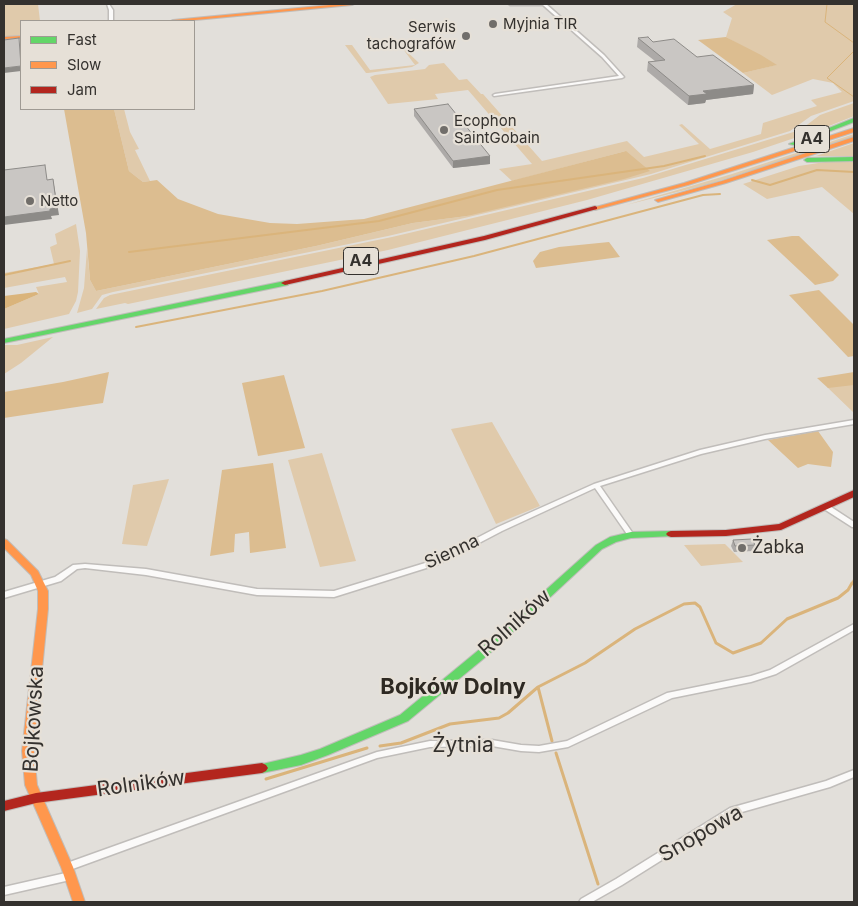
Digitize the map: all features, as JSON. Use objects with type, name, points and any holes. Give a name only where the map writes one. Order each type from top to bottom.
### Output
[{"type":"main road","points":[[184,20],[352,4]]},
{"type":"main road","points":[[4,38],[20,37]]},
{"type":"main road","points":[[770,153],[854,120]]},
{"type":"main road","name":"A4","points":[[6,338],[480,233],[626,196],[770,153],[854,125]]},
{"type":"main road","name":"A4","points":[[6,338],[18,331],[320,276],[513,231],[712,177],[854,130]]},
{"type":"main road","points":[[513,231],[550,226],[675,196],[778,165],[854,139]]},
{"type":"main road","points":[[778,165],[811,160],[854,158]]},
{"type":"main road","name":"Rolników","points":[[4,806],[36,798],[276,765],[309,758],[404,718],[484,652],[599,547],[613,539],[631,535],[726,533],[781,527],[854,493]]},
{"type":"main road","points":[[4,542],[31,568],[41,585]]},
{"type":"main road","name":"Bojkowska","points":[[41,585],[42,609],[28,751],[31,785],[69,872],[79,902]]},
{"type":"street","points":[[108,4],[111,10],[111,20]]},
{"type":"street","points":[[495,95],[622,77],[603,56],[544,4],[510,4]]},
{"type":"street","name":"Sienna","points":[[4,595],[58,579],[74,567],[85,566],[110,567],[257,592],[334,594],[437,562],[500,529],[592,487],[700,452],[765,437],[854,422]]},
{"type":"street","points":[[592,487],[631,535]]},
{"type":"street","points":[[826,507],[854,525]]},
{"type":"street","name":"Żytnia","points":[[4,892],[69,872],[377,755],[430,744],[492,744],[539,749],[568,744],[670,695],[751,679],[774,672],[854,626]]},
{"type":"street","name":"Snopowa","points":[[584,902],[620,882],[733,810],[827,784],[854,773]]},
{"type":"shaded area","points":[[4,4],[38,4],[40,20],[20,20],[20,36],[4,37]]},
{"type":"shaded area","points":[[737,4],[854,5],[854,101],[811,116],[790,131],[651,174],[388,236],[113,292],[102,295],[92,309],[77,313],[84,288],[87,249],[90,280],[96,291],[316,246],[413,223],[467,216],[626,151],[512,181],[499,169],[532,164],[468,90],[435,94],[438,99],[388,104],[370,77],[375,75],[425,69],[429,65],[444,63],[459,80],[467,79],[483,94],[542,161],[627,141],[644,157],[699,144],[679,125],[682,124],[710,149],[761,134],[763,123],[817,106],[811,100],[842,92],[833,83],[813,79],[772,95],[743,73],[776,65],[726,37],[732,18],[723,12]]},
{"type":"shaded area","points":[[726,37],[777,65],[743,73],[698,40]]},
{"type":"shaded area","points":[[345,45],[352,45],[370,70],[415,65],[400,45],[419,63],[412,67],[366,73]]},
{"type":"shaded area","points":[[854,103],[854,116],[824,128],[753,152],[587,200],[388,250],[96,309],[104,298],[110,295],[392,237],[643,178],[800,130],[820,115]]},
{"type":"shaded area","points":[[64,110],[114,110],[129,171],[143,182],[157,180],[178,199],[218,214],[270,223],[297,224],[364,219],[626,151],[650,171],[624,179],[467,216],[413,223],[316,246],[96,291],[90,280],[86,233]]},
{"type":"shaded area","points":[[114,110],[124,110],[130,132],[139,149],[135,150],[150,181],[143,182],[129,171]]},
{"type":"shaded area","points":[[854,134],[854,137],[832,145],[709,184],[626,205],[732,174]]},
{"type":"shaded area","points":[[854,143],[854,156],[816,156]]},
{"type":"shaded area","points":[[825,162],[854,162],[854,214],[822,187],[767,199],[743,184],[799,166]]},
{"type":"shaded area","points":[[76,224],[80,251],[78,292],[76,301],[69,314],[4,329],[4,309],[39,294],[36,287],[67,282],[65,277],[4,288],[4,273],[54,264],[50,247],[57,244],[55,234]]},
{"type":"shaded area","points":[[799,236],[839,275],[833,281],[815,285],[767,240]]},
{"type":"shaded area","points":[[609,242],[620,257],[536,268],[533,261],[540,252],[559,247]]},
{"type":"shaded area","points":[[819,290],[854,325],[854,356],[848,357],[789,295]]},
{"type":"shaded area","points":[[36,292],[39,294],[4,309],[4,296]]},
{"type":"shaded area","points":[[53,337],[4,374],[4,345],[17,345]]},
{"type":"shaded area","points":[[109,372],[103,403],[4,418],[4,392]]},
{"type":"shaded area","points":[[854,372],[854,385],[828,388],[817,378]]},
{"type":"shaded area","points":[[284,375],[305,448],[258,456],[242,383]]},
{"type":"shaded area","points":[[854,384],[854,413],[827,387]]},
{"type":"shaded area","points":[[492,422],[540,506],[496,524],[451,429]]},
{"type":"shaded area","points":[[818,431],[833,452],[831,467],[808,464],[798,468],[768,440]]},
{"type":"shaded area","points":[[322,453],[356,561],[320,567],[288,460]]},
{"type":"shaded area","points":[[273,463],[286,548],[250,553],[249,532],[235,534],[234,552],[210,556],[222,470]]},
{"type":"shaded area","points":[[169,479],[147,546],[122,544],[133,485]]},
{"type":"shaded area","points":[[725,544],[743,562],[701,566],[684,545]]},
{"type":"building","points":[[648,37],[653,42],[674,39],[697,57],[713,55],[754,85],[703,91],[707,94],[689,96],[648,62],[665,60],[638,38]]},
{"type":"building","points":[[19,38],[20,66],[4,68],[4,40]]},
{"type":"building","name":"Ecophon SaintGobain","points":[[448,104],[490,156],[453,161],[414,109]]},
{"type":"building","name":"Netto","points":[[45,165],[47,180],[53,179],[57,208],[50,209],[50,211],[4,217],[4,170]]},
{"type":"building","points":[[752,539],[755,545],[735,546],[733,540]]},
{"type":"waterway","points":[[827,4],[825,22],[854,43]]},
{"type":"waterway","points":[[854,51],[827,78],[854,97]]},
{"type":"waterway","points":[[129,252],[379,221],[497,190],[664,166],[705,156]]},
{"type":"waterway","points":[[752,180],[770,185],[817,170],[854,172]]},
{"type":"waterway","points":[[136,327],[322,291],[474,256],[703,195],[720,194]]},
{"type":"waterway","points":[[4,275],[70,261]]},
{"type":"waterway","points":[[852,584],[854,580]]},
{"type":"waterway","points":[[538,687],[585,663],[635,629],[684,604],[695,603],[700,607],[716,643],[733,653],[761,643],[787,619],[838,598],[848,590],[852,583]]},
{"type":"waterway","points":[[380,746],[401,743],[450,724],[499,718],[508,713],[538,687]]},
{"type":"waterway","points":[[538,687],[552,741]]},
{"type":"waterway","points":[[266,779],[367,748]]},
{"type":"waterway","points":[[556,753],[598,884]]},
{"type":"traffic: fast","points":[[792,144],[854,120]]},
{"type":"traffic: fast","points":[[807,160],[854,159]]},
{"type":"traffic: fast","points":[[4,341],[285,283]]},
{"type":"traffic: fast","points":[[262,768],[301,760],[324,752],[404,718],[484,652],[599,547],[613,539],[631,535],[671,534]]},
{"type":"traffic: slow","points":[[184,20],[352,4]]},
{"type":"traffic: slow","points":[[4,38],[20,37]]},
{"type":"traffic: slow","points":[[595,208],[686,184],[854,130]]},
{"type":"traffic: slow","points":[[658,200],[724,182],[854,139]]},
{"type":"traffic: slow","points":[[4,542],[35,573],[43,591],[43,609],[28,751],[31,785],[67,867],[79,902]]},
{"type":"traffic: jam","points":[[285,283],[485,238],[595,208]]},
{"type":"traffic: jam","points":[[671,534],[726,533],[781,527],[854,493]]},
{"type":"traffic: jam","points":[[4,806],[36,798],[262,768]]},
{"type":"place","name":"Myjnia TIR","points":[[493,24]]},
{"type":"place","name":"Serwis tachografów","points":[[466,36]]},
{"type":"place","name":"Ecophon SaintGobain","points":[[444,130]]},
{"type":"place","name":"Netto","points":[[30,201]]},
{"type":"place","name":"Żabka","points":[[742,548]]},
{"type":"district","name":"Bojków Dolny","points":[[453,687]]}]
